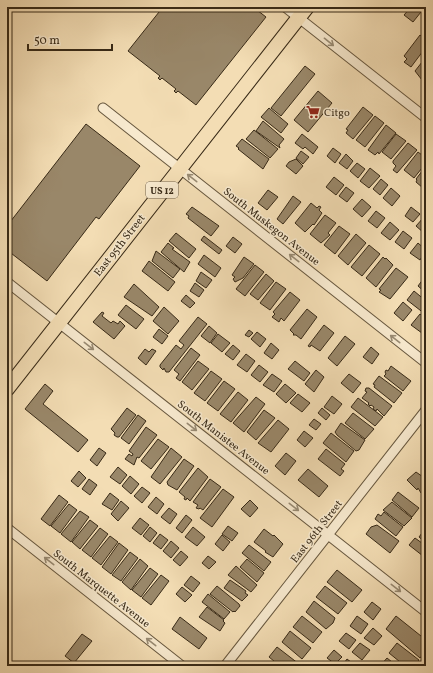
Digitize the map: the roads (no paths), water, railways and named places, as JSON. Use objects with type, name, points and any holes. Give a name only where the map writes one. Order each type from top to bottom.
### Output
[{"type":"main road","name":"East 95th Street","points":[[7,389],[303,12]]},
{"type":"street","points":[[285,7],[303,12],[426,118]]},
{"type":"street","name":"South Muskegon Avenue","points":[[103,108],[426,363]]},
{"type":"street","name":"South Manistee Avenue","points":[[7,282],[426,612]]},
{"type":"street","name":"East 96th Street","points":[[225,666],[426,410]]},
{"type":"street","name":"South Marquette Avenue","points":[[7,528],[182,666]]},
{"type":"place","name":"Citgo","points":[[313,112]]}]
